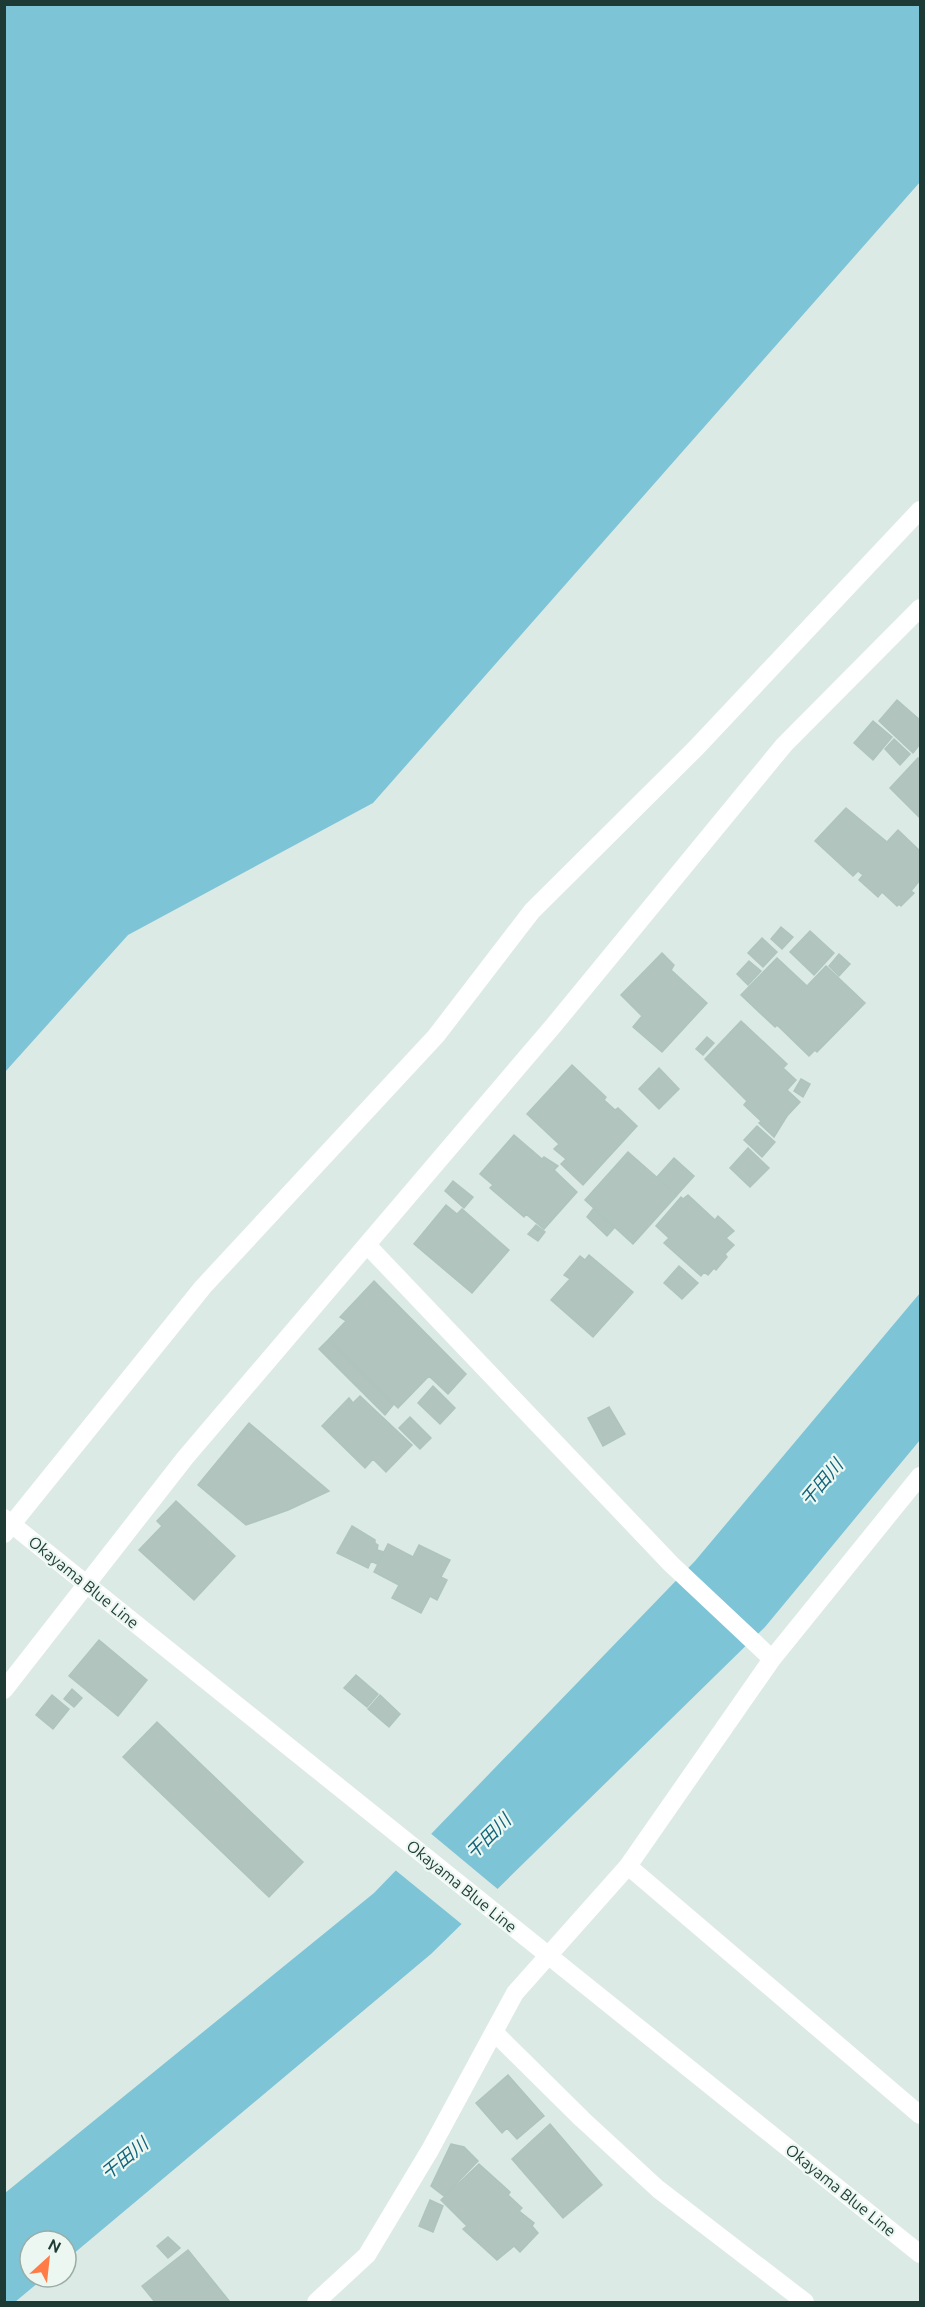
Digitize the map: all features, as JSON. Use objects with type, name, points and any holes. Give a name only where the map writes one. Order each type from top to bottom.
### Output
[{"type":"street","points":[[4,1534],[203,1287],[436,1036],[532,911],[696,748],[921,510]]},
{"type":"street","points":[[4,1690],[186,1458],[547,1034],[784,745],[921,608]]},
{"type":"street","points":[[368,1246],[671,1564],[772,1659]]},
{"type":"street","points":[[316,2302],[367,2255],[430,2150],[515,1993],[628,1866],[772,1659],[921,1476]]},
{"type":"street","name":"Okayama Blue Line","points":[[4,1518],[921,2254]]},
{"type":"street","points":[[628,1866],[921,2115]]},
{"type":"street","points":[[494,2032],[658,2190],[805,2302]]},
{"type":"water","points":[[5,4],[920,5],[920,182],[373,803],[128,935],[5,1072]]},
{"type":"water","name":"干田川","points":[[920,1293],[920,1440],[765,1627],[431,1954],[78,2250],[78,2229],[18,2229],[18,2289],[31,2289],[15,2302],[5,2302],[5,2193],[374,1893],[695,1561]]},
{"type":"pier","points":[[429,1832],[500,1891],[464,1926],[394,1869]]},
{"type":"building","points":[[897,700],[920,720],[920,744],[913,753],[879,721]]},
{"type":"building","points":[[873,721],[892,737],[873,760],[854,743]]},
{"type":"building","points":[[894,739],[910,754],[900,765],[885,749]]},
{"type":"building","points":[[918,758],[920,761],[920,818],[890,788]]},
{"type":"building","points":[[846,808],[887,842],[898,830],[920,851],[920,880],[911,891],[914,893],[901,906],[899,904],[897,906],[882,892],[878,897],[859,880],[863,875],[858,871],[853,876],[815,841]]},
{"type":"building","points":[[781,927],[793,937],[782,949],[771,939]]},
{"type":"building","points":[[810,931],[834,953],[814,975],[790,952]]},
{"type":"building","points":[[762,938],[777,952],[763,967],[748,953]]},
{"type":"building","points":[[662,953],[674,965],[671,970],[707,1003],[662,1052],[633,1027],[642,1016],[621,995]]},
{"type":"building","points":[[839,954],[850,964],[839,976],[829,966]]},
{"type":"building","points":[[777,958],[807,986],[826,966],[865,1003],[817,1052],[815,1050],[809,1056],[741,995]]},
{"type":"building","points":[[749,961],[761,971],[748,985],[737,974]]},
{"type":"building","points":[[741,1021],[787,1064],[783,1068],[796,1080],[787,1090],[800,1102],[787,1116],[774,1137],[744,1105],[747,1101],[705,1059]]},
{"type":"building","points":[[707,1037],[714,1043],[703,1055],[696,1049]]},
{"type":"building","points":[[572,1065],[606,1097],[604,1100],[615,1110],[618,1108],[637,1126],[583,1185],[561,1164],[566,1159],[554,1149],[559,1144],[527,1114]]},
{"type":"building","points":[[659,1068],[679,1089],[659,1109],[639,1089]]},
{"type":"building","points":[[801,1079],[810,1084],[803,1097],[794,1091]]},
{"type":"building","points":[[757,1126],[775,1142],[762,1157],[744,1140]]},
{"type":"building","points":[[514,1135],[542,1159],[544,1157],[558,1166],[554,1170],[577,1192],[544,1229],[526,1214],[524,1217],[490,1188],[493,1185],[480,1174]]},
{"type":"building","points":[[748,1148],[769,1168],[750,1187],[730,1168]]},
{"type":"building","points":[[628,1152],[677,1195],[633,1244],[585,1200]]},
{"type":"building","points":[[674,1158],[694,1176],[677,1195],[657,1177]]},
{"type":"building","points":[[453,1181],[473,1197],[464,1208],[445,1191]]},
{"type":"building","points":[[688,1195],[715,1220],[718,1216],[734,1231],[726,1238],[734,1245],[725,1254],[727,1257],[716,1270],[714,1268],[708,1275],[704,1272],[701,1276],[664,1243],[669,1238],[656,1226],[681,1197],[683,1199]]},
{"type":"building","points":[[446,1205],[457,1214],[462,1209],[509,1250],[472,1293],[414,1244]]},
{"type":"building","points":[[593,1209],[614,1228],[607,1236],[587,1217]]},
{"type":"building","points":[[536,1225],[545,1232],[538,1241],[528,1234]]},
{"type":"building","points":[[589,1255],[633,1292],[593,1337],[551,1300],[570,1279],[564,1275],[580,1256],[585,1260]]},
{"type":"building","points":[[679,1266],[698,1283],[682,1299],[664,1283]]},
{"type":"building","points":[[374,1281],[466,1374],[448,1394],[429,1376],[398,1408],[329,1339],[346,1321],[340,1317]]},
{"type":"building","points":[[328,1340],[393,1405],[385,1415],[319,1349]]},
{"type":"building","points":[[433,1386],[455,1408],[440,1424],[418,1403]]},
{"type":"building","points":[[360,1396],[412,1445],[386,1472],[373,1459],[365,1468],[322,1426],[349,1398],[353,1403]]},
{"type":"building","points":[[609,1407],[625,1434],[603,1446],[588,1418]]},
{"type":"building","points":[[410,1417],[431,1438],[420,1449],[399,1428]]},
{"type":"building","points":[[249,1423],[329,1491],[288,1510],[246,1525],[198,1485]]},
{"type":"building","points":[[176,1501],[235,1556],[194,1600],[139,1550],[162,1526],[157,1521]]},
{"type":"building","points":[[352,1526],[375,1540],[378,1545],[377,1550],[384,1552],[377,1564],[371,1561],[368,1568],[337,1553]]},
{"type":"building","points":[[388,1544],[413,1557],[419,1545],[450,1560],[441,1577],[447,1580],[437,1600],[430,1596],[421,1613],[392,1598],[399,1585],[374,1572]]},
{"type":"building","points":[[99,1640],[147,1680],[118,1716],[69,1676]]},
{"type":"building","points":[[356,1675],[378,1694],[367,1707],[344,1688]]},
{"type":"building","points":[[72,1689],[82,1698],[74,1707],[64,1699]]},
{"type":"building","points":[[52,1695],[69,1709],[53,1729],[36,1715]]},
{"type":"building","points":[[380,1695],[400,1714],[389,1727],[368,1709]]},
{"type":"building","points":[[157,1722],[303,1862],[269,1897],[123,1757]]},
{"type":"building","points":[[508,2075],[544,2116],[517,2139],[507,2128],[502,2133],[476,2103]]},
{"type":"building","points":[[550,2124],[602,2185],[563,2218],[512,2159]]},
{"type":"building","points":[[451,2144],[464,2147],[478,2161],[444,2196],[431,2186]]},
{"type":"building","points":[[479,2164],[510,2192],[508,2195],[522,2208],[519,2211],[534,2223],[532,2226],[538,2233],[520,2252],[514,2246],[497,2260],[463,2229],[467,2226],[441,2200]]},
{"type":"building","points":[[430,2200],[443,2206],[433,2232],[419,2226]]},
{"type":"building","points":[[168,2237],[180,2248],[168,2258],[157,2246]]},
{"type":"building","points":[[188,2250],[230,2302],[155,2302],[142,2286]]}]
